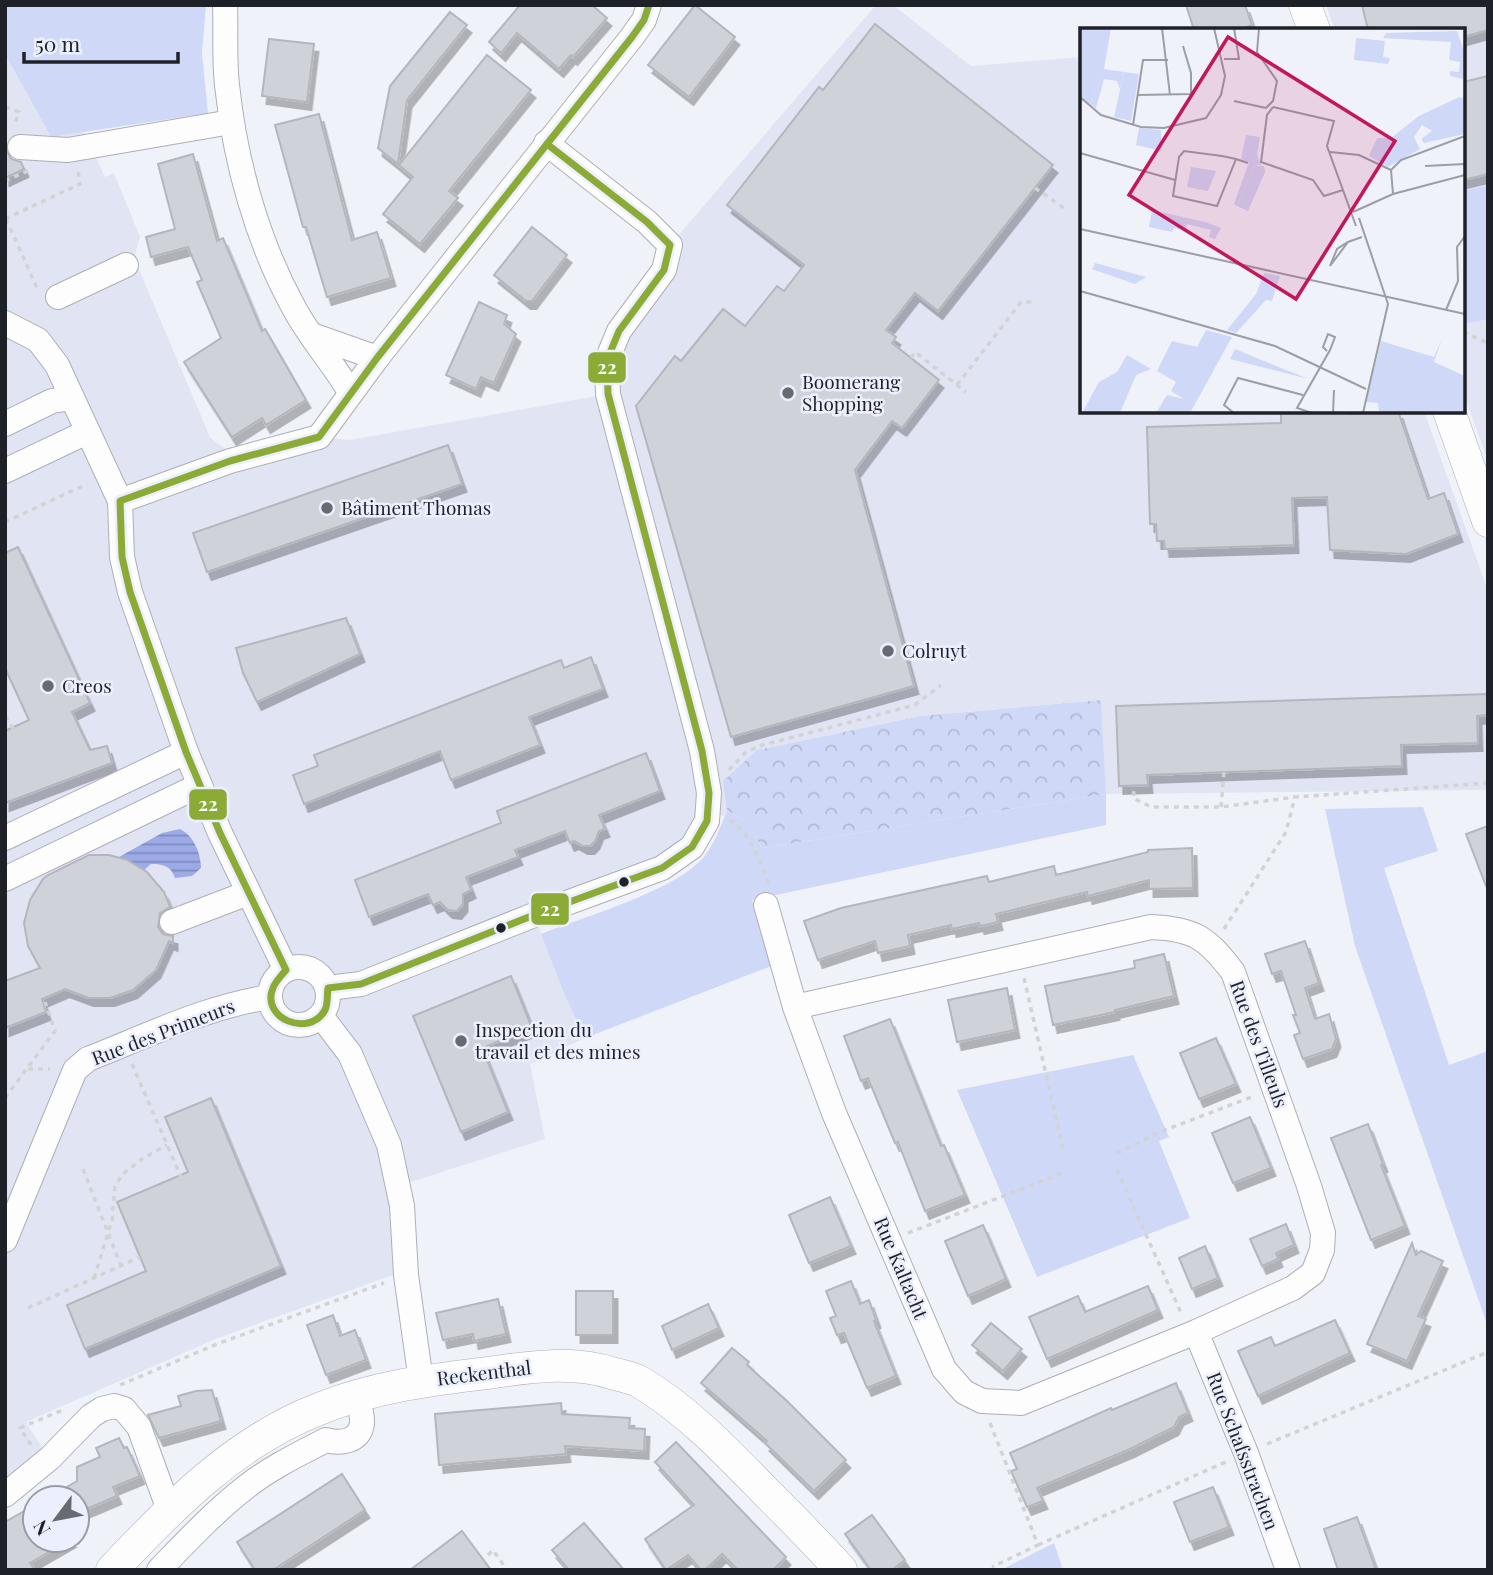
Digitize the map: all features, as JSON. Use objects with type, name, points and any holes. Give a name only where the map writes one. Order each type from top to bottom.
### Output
[{"type":"main road","points":[[1305,5],[1313,28]]},
{"type":"main road","points":[[1450,413],[1488,521]]},
{"type":"main road","name":"Reckenthal","points":[[112,1570],[169,1510],[228,1461],[273,1431],[318,1409],[357,1396],[421,1381],[566,1364],[595,1367],[638,1381],[684,1415],[722,1447],[841,1570]]},
{"type":"street","points":[[225,5],[226,82],[232,122],[245,182],[261,236],[295,310],[350,392]]},
{"type":"street","points":[[632,5],[632,37]]},
{"type":"street","points":[[120,501],[230,461],[319,437],[350,392],[632,37],[644,20],[649,5]]},
{"type":"street","points":[[20,147],[68,150],[232,122]]},
{"type":"street","points":[[328,988],[361,984],[662,867],[692,847],[707,821],[709,802],[702,751],[608,394],[607,360],[619,331],[664,270],[670,245],[647,222],[546,143]]},
{"type":"street","points":[[58,297],[126,265]]},
{"type":"street","points":[[5,323],[38,340],[57,365],[61,399],[87,432],[120,501],[122,557],[130,592],[186,752],[286,970]]},
{"type":"street","points":[[312,335],[377,358]]},
{"type":"street","points":[[5,424],[61,399]]},
{"type":"street","points":[[5,471],[87,432]]},
{"type":"street","points":[[5,838],[186,752]]},
{"type":"street","points":[[5,879],[200,785]]},
{"type":"street","points":[[172,922],[248,892]]},
{"type":"street","name":"Rue Kaltacht","points":[[765,905],[795,1007],[834,1113],[944,1369],[964,1392],[982,1401]]},
{"type":"street","name":"Rue des Tilleuls","points":[[795,1007],[1151,927],[1184,931],[1213,947],[1233,972],[1309,1186],[1322,1233],[1322,1250],[1313,1273],[1293,1288],[1196,1332]]},
{"type":"street","points":[[295,966],[314,970],[328,988],[329,998],[321,1016],[312,1023],[302,1025],[291,1024],[276,1014],[270,997],[275,979],[295,966]]},
{"type":"street","name":"Rue des Primeurs","points":[[5,1240],[75,1070],[88,1059],[185,1021],[240,1002],[270,997]]},
{"type":"street","points":[[321,1016],[350,1054],[389,1145],[402,1206],[405,1269],[421,1381]]},
{"type":"street","points":[[982,1401],[1021,1403],[1196,1332]]},
{"type":"street","name":"Rue Schafsstrachen","points":[[1196,1332],[1246,1453],[1289,1570]]},
{"type":"street","points":[[159,1570],[199,1528],[247,1486],[294,1456],[326,1440],[337,1444],[348,1441],[358,1433],[362,1423],[357,1396]]},
{"type":"street","points":[[5,1495],[50,1458],[91,1416],[114,1406],[124,1409],[139,1427],[169,1510]]},
{"type":"path","points":[[5,219],[80,184],[78,175]]},
{"type":"path","points":[[1035,188],[1067,210]]},
{"type":"path","points":[[957,385],[1021,302],[1035,302]]},
{"type":"path","points":[[1465,333],[1488,343]]},
{"type":"path","points":[[911,358],[915,352],[966,392]]},
{"type":"path","points":[[5,522],[108,474]]},
{"type":"path","points":[[765,905],[772,895],[758,856],[743,829],[709,802],[746,752],[759,746],[915,705],[940,685]]},
{"type":"path","points":[[5,716],[18,736]]},
{"type":"path","points":[[1221,807],[1224,772]]},
{"type":"path","points":[[1134,791],[1133,798],[1151,807],[1221,807],[1295,797],[1488,783]]},
{"type":"path","points":[[1213,947],[1286,832],[1295,797]]},
{"type":"path","points":[[1017,955],[1064,1153]]},
{"type":"path","points":[[5,1098],[55,1031],[45,1002]]},
{"type":"path","points":[[141,1083],[184,1184]]},
{"type":"path","points":[[1118,1153],[1160,1132],[1274,1088]]},
{"type":"path","points":[[94,1278],[112,1220],[115,1186],[123,1174],[142,1159],[167,1145]]},
{"type":"path","points":[[83,1169],[121,1266]]},
{"type":"path","points":[[1117,1170],[1184,1318],[1196,1332]]},
{"type":"path","points":[[890,1241],[1065,1172]]},
{"type":"path","points":[[29,1308],[140,1257]]},
{"type":"path","points":[[118,1386],[405,1269]]},
{"type":"path","points":[[982,1401],[1038,1545],[992,1567]]},
{"type":"path","points":[[35,1452],[20,1428],[69,1407]]},
{"type":"path","points":[[488,1555],[493,1550],[507,1570]]},
{"type":"shaded area","points":[[876,5],[893,5],[971,66],[1080,57],[1080,413],[1425,413],[1488,591],[1488,790],[1106,794],[1100,700],[921,716],[757,750],[724,781],[727,810],[724,816],[709,812],[692,847],[534,915],[565,996],[585,1038],[530,1064],[545,1139],[392,1188],[396,1274],[218,1338],[26,1422],[44,1451],[5,1484],[5,54],[51,137],[84,132],[105,177],[114,173],[140,237],[134,258],[210,437],[225,449],[230,461],[319,437],[350,440],[608,394],[607,360],[670,245]]},
{"type":"shaded area","points":[[1326,5],[1488,5],[1488,461],[1465,398],[1465,28],[1334,28]]},
{"type":"green space","points":[[5,5],[206,5],[202,53],[208,113],[51,137],[5,54]]},
{"type":"green space","points":[[1488,186],[1488,319],[1465,324],[1465,191]]},
{"type":"green space","points":[[1101,700],[1106,794],[762,848],[747,823],[727,810],[723,781],[757,750],[921,716]]},
{"type":"green space","points":[[1106,794],[1106,825],[752,900],[774,965],[585,1038],[541,934],[650,892],[689,870],[711,847],[727,810],[747,823],[762,848]]},
{"type":"green space","points":[[1423,807],[1438,851],[1384,868],[1449,1065],[1488,1051],[1488,1327],[1355,946],[1325,809]]},
{"type":"green space","points":[[1133,1055],[1169,1137],[1159,1141],[1190,1218],[1037,1277],[957,1090]]},
{"type":"green space","points":[[1054,1543],[1063,1570],[1001,1570]]},
{"type":"water","points":[[180,829],[193,841],[200,857],[201,868],[192,876],[175,878],[169,868],[159,864],[151,864],[144,870],[119,857],[162,833]]},
{"type":"building","points":[[520,5],[592,5],[607,18],[559,69],[517,33],[501,53],[489,42]]},
{"type":"building","points":[[695,5],[735,37],[689,97],[648,65]]},
{"type":"building","points":[[1186,5],[1245,5],[1252,25],[1244,28],[1193,28]]},
{"type":"building","points":[[1362,5],[1488,5],[1488,30],[1465,36],[1465,28],[1368,28]]},
{"type":"building","points":[[450,12],[467,25],[407,100],[398,164],[378,148],[390,86]]},
{"type":"building","name":"Boomerang Shopping","points":[[875,24],[1053,165],[938,311],[915,293],[886,330],[896,337],[892,343],[939,380],[902,428],[892,421],[855,470],[914,686],[731,737],[636,406],[675,356],[681,361],[723,309],[745,326],[777,286],[784,291],[804,265],[727,205],[819,87],[823,90]]},
{"type":"building","points":[[269,39],[314,44],[307,102],[262,96]]},
{"type":"building","points":[[487,55],[531,90],[449,191],[458,198],[420,244],[383,214],[413,177],[399,165]]},
{"type":"building","points":[[1488,76],[1488,174],[1465,180],[1465,82]]},
{"type":"building","points":[[319,114],[352,240],[377,232],[391,278],[327,297],[306,227],[303,227],[275,125]]},
{"type":"building","points":[[5,147],[11,159],[21,162],[24,169],[5,178]]},
{"type":"building","points":[[193,154],[217,241],[223,238],[262,331],[265,329],[306,400],[266,425],[262,418],[232,437],[184,362],[221,338],[197,282],[202,280],[188,247],[151,257],[146,237],[175,229],[158,164]]},
{"type":"building","points":[[532,227],[567,255],[532,301],[526,301],[494,275]]},
{"type":"building","points":[[479,302],[507,315],[504,324],[516,334],[494,383],[481,377],[476,389],[446,375]]},
{"type":"building","points":[[1281,413],[1399,413],[1428,499],[1444,493],[1458,534],[1406,554],[1330,550],[1327,497],[1292,498],[1294,545],[1165,549],[1164,541],[1157,541],[1156,524],[1150,524],[1147,427],[1281,423]]},
{"type":"building","name":"Bâtiment Thomas","points":[[448,445],[462,484],[207,572],[193,533]]},
{"type":"building","name":"Creos","points":[[18,547],[90,703],[72,712],[90,750],[107,746],[112,763],[5,803],[5,731],[29,720],[5,668],[5,553]]},
{"type":"building","points":[[346,618],[360,654],[257,702],[243,673],[236,648]]},
{"type":"building","points":[[591,657],[603,689],[529,717],[540,745],[451,780],[440,751],[304,804],[293,775],[318,766],[314,755],[561,660],[564,668]]},
{"type":"building","points":[[1488,694],[1488,715],[1477,716],[1478,743],[1401,745],[1402,766],[1147,775],[1148,785],[1119,786],[1116,706]]},
{"type":"building","points":[[646,753],[660,791],[599,815],[605,829],[599,831],[590,846],[574,841],[570,843],[565,831],[515,850],[518,857],[466,877],[471,890],[463,894],[463,904],[457,911],[448,910],[440,902],[433,905],[428,894],[369,917],[355,880],[501,823],[497,811]]},
{"type":"building","points":[[1488,826],[1488,886],[1486,886],[1466,834]]},
{"type":"building","points":[[1192,848],[1193,888],[1149,889],[1149,880],[1088,896],[1087,892],[996,914],[998,922],[952,929],[951,925],[908,935],[910,946],[878,953],[875,941],[818,960],[804,921],[841,908],[987,876],[989,882],[1054,866],[1056,875],[1148,850]]},
{"type":"building","points":[[89,855],[109,855],[127,860],[147,872],[164,892],[170,907],[160,913],[158,927],[163,934],[173,936],[173,943],[169,941],[156,970],[133,990],[110,998],[89,998],[65,989],[42,999],[46,1012],[5,1028],[5,981],[40,968],[28,946],[24,923],[30,900],[48,875]]},
{"type":"building","points":[[1305,941],[1319,983],[1305,988],[1315,1019],[1329,1014],[1336,1039],[1332,1049],[1303,1059],[1294,1035],[1300,1033],[1293,1015],[1296,1015],[1281,971],[1272,974],[1265,954]]},
{"type":"building","points":[[1164,954],[1174,996],[1053,1025],[1045,986],[1135,968],[1134,961]]},
{"type":"building","points":[[511,976],[532,1028],[482,1048],[508,1112],[461,1132],[413,1016]]},
{"type":"building","points":[[1007,988],[1015,1030],[957,1042],[948,1000]]},
{"type":"building","points":[[890,1019],[941,1146],[944,1145],[965,1195],[925,1211],[898,1142],[895,1143],[868,1078],[861,1081],[844,1036]]},
{"type":"building","points":[[1216,1038],[1236,1084],[1199,1099],[1180,1053]]},
{"type":"building","points":[[211,1098],[281,1266],[85,1349],[67,1305],[146,1271],[117,1202],[188,1172],[165,1117]]},
{"type":"building","points":[[1250,1117],[1271,1168],[1233,1183],[1212,1133]]},
{"type":"building","points":[[1368,1124],[1405,1226],[1371,1240],[1331,1138]]},
{"type":"building","points":[[830,1197],[851,1246],[809,1263],[789,1215]]},
{"type":"building","points":[[1286,1224],[1294,1245],[1276,1253],[1278,1259],[1262,1266],[1250,1239]]},
{"type":"building","points":[[983,1225],[1006,1279],[968,1296],[945,1241]]},
{"type":"building","points":[[1412,1243],[1416,1255],[1421,1251],[1443,1261],[1418,1316],[1426,1319],[1407,1361],[1367,1344]]},
{"type":"building","points":[[1205,1246],[1218,1278],[1192,1289],[1179,1258]]},
{"type":"building","points":[[851,1281],[860,1304],[869,1300],[876,1320],[874,1321],[896,1376],[867,1388],[844,1333],[837,1335],[830,1318],[836,1316],[826,1291]]},
{"type":"building","points":[[1148,1286],[1158,1310],[1047,1359],[1029,1317],[1078,1296],[1085,1312]]},
{"type":"building","points":[[576,1291],[613,1291],[613,1335],[576,1335]]},
{"type":"building","points":[[498,1299],[506,1334],[474,1341],[473,1334],[443,1340],[436,1313]]},
{"type":"building","points":[[708,1304],[719,1328],[672,1350],[662,1326]]},
{"type":"building","points":[[333,1315],[340,1336],[355,1330],[366,1360],[326,1375],[307,1325]]},
{"type":"building","points":[[1335,1320],[1350,1353],[1258,1396],[1238,1351],[1271,1337],[1275,1346]]},
{"type":"building","points":[[991,1323],[1022,1349],[1003,1371],[972,1345]]},
{"type":"building","points":[[732,1348],[846,1460],[814,1491],[765,1443],[767,1441],[701,1383]]},
{"type":"building","points":[[1176,1383],[1188,1413],[1179,1417],[1174,1427],[1130,1449],[1037,1488],[1043,1501],[1027,1507],[1011,1471],[1017,1469],[1010,1453],[1111,1408],[1112,1410]]},
{"type":"building","points":[[212,1390],[221,1421],[159,1438],[148,1415],[181,1406],[178,1396]]},
{"type":"building","points":[[561,1403],[562,1414],[630,1418],[629,1428],[645,1429],[644,1451],[565,1446],[566,1454],[439,1465],[435,1414]]},
{"type":"building","points":[[119,1438],[124,1448],[127,1447],[140,1476],[113,1487],[117,1496],[91,1507],[91,1484],[72,1484],[77,1481],[77,1467],[100,1457],[96,1448]]},
{"type":"building","points":[[676,1442],[786,1557],[773,1570],[738,1570],[722,1554],[705,1570],[701,1570],[688,1555],[666,1570],[645,1539],[694,1505],[655,1462]]},
{"type":"building","points":[[342,1474],[365,1510],[273,1570],[255,1570],[237,1542]]},
{"type":"building","points":[[1213,1487],[1229,1527],[1190,1542],[1174,1502]]},
{"type":"building","points":[[21,1513],[21,1554],[46,1554],[30,1563],[35,1570],[5,1570],[5,1522]]},
{"type":"building","points":[[872,1515],[905,1560],[892,1570],[871,1570],[845,1534]]},
{"type":"building","points":[[1357,1517],[1376,1570],[1338,1570],[1324,1529]]},
{"type":"building","points":[[584,1523],[624,1570],[569,1570],[552,1550]]},
{"type":"building","points":[[462,1531],[491,1570],[410,1570]]},
{"type":"transit line","name":"22","points":[[547,144],[632,37],[644,20],[649,5]]},
{"type":"transit line","name":"22","points":[[547,144],[647,222],[670,245],[664,270],[619,331],[607,360],[608,394],[702,751],[709,793],[707,821],[692,847],[662,868],[534,915],[361,984],[328,988],[326,1008],[318,1018],[309,1023],[288,1021],[280,1016],[271,999],[274,986],[286,970],[220,833],[186,752],[130,592],[122,557],[120,501],[230,461],[319,437],[377,358],[547,144]]},
{"type":"place","name":"Boomerang Shopping","points":[[788,393]]},
{"type":"place","name":"Bâtiment Thomas","points":[[327,508]]},
{"type":"place","name":"Colruyt","points":[[888,651]]},
{"type":"place","name":"Creos","points":[[48,686]]},
{"type":"place","name":"Inspection du travail et des mines","points":[[461,1041]]}]
